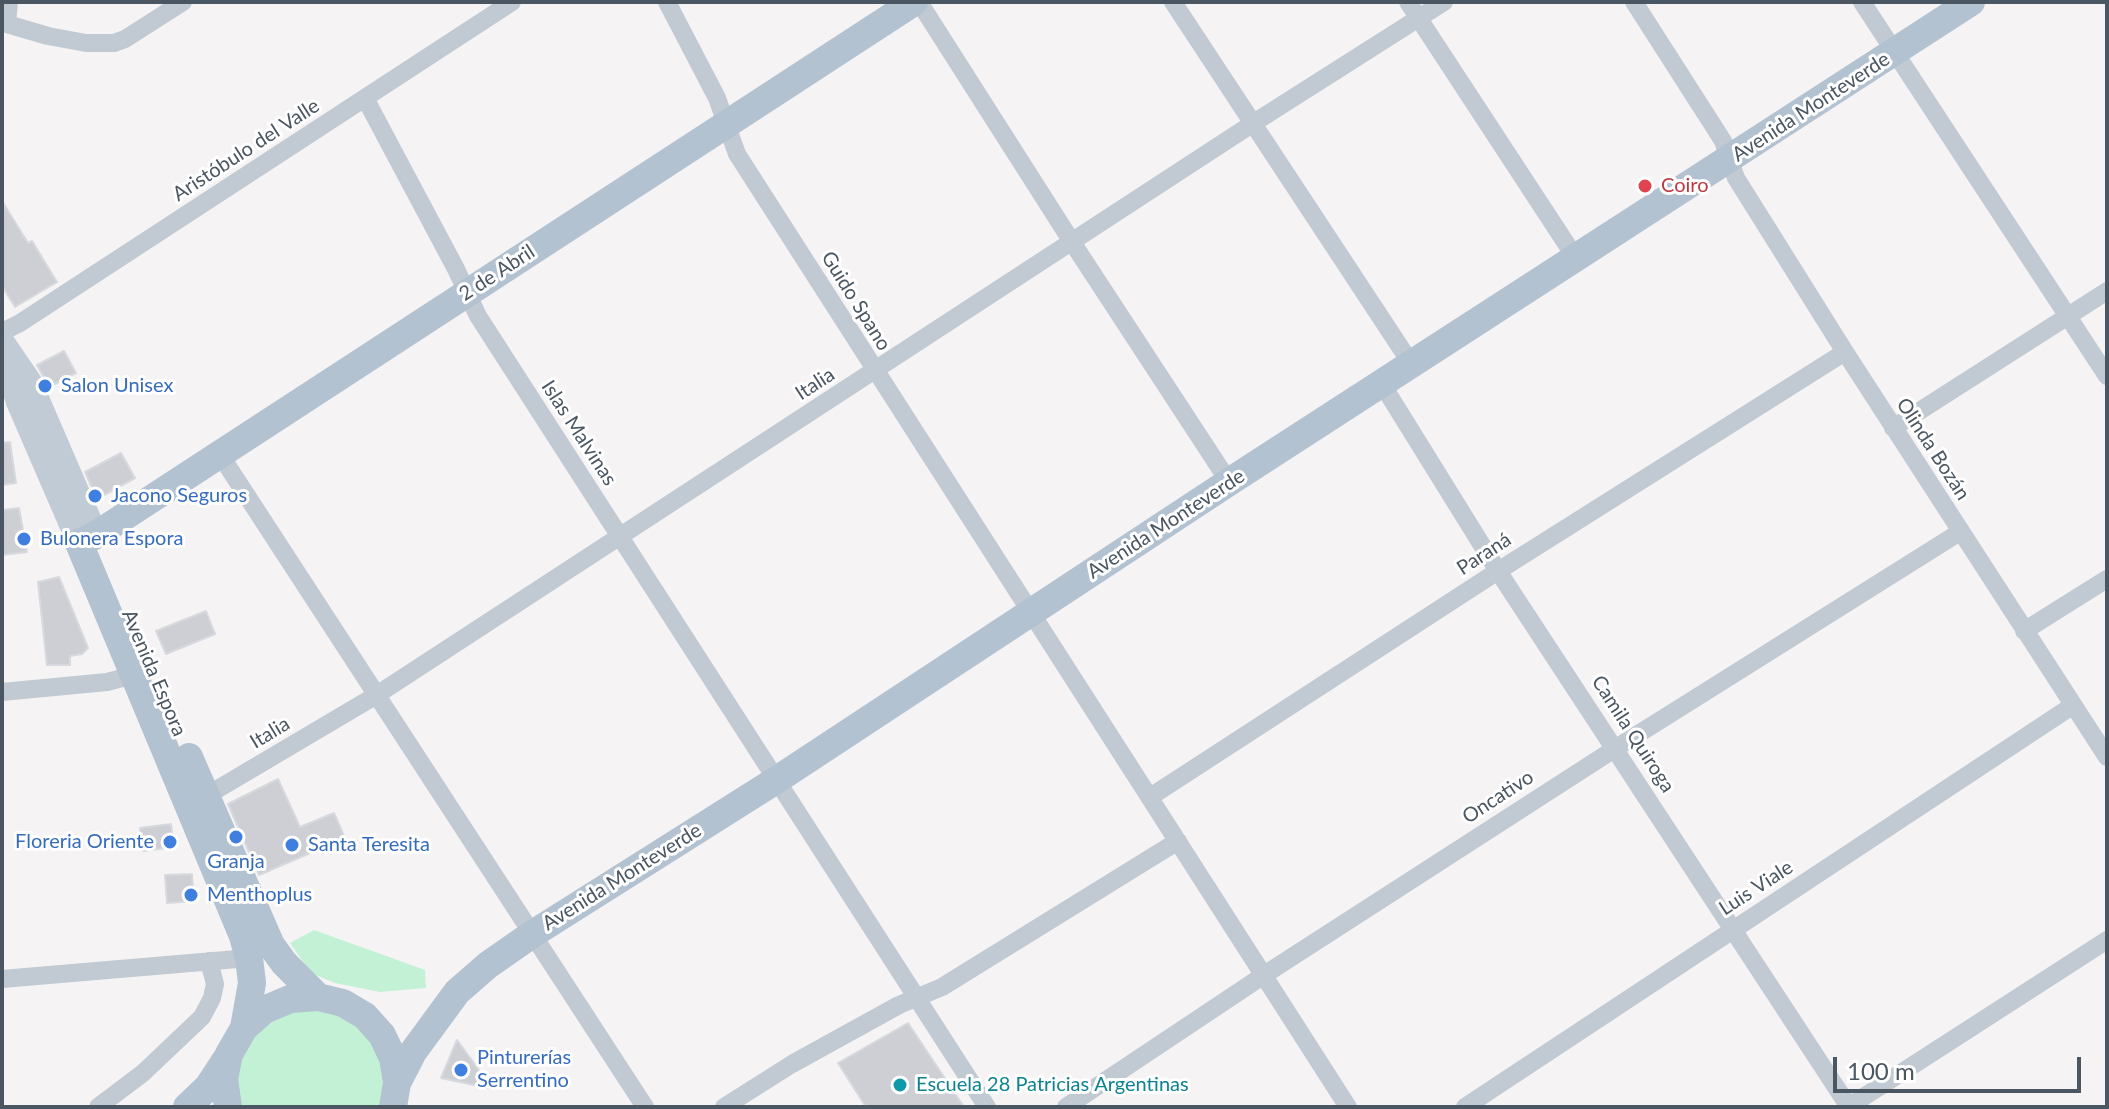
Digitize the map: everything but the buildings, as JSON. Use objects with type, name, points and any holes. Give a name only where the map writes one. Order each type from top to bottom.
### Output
[{"type":"main road","name":"2 de Abril","points":[[88,539],[916,2]]},
{"type":"main road","name":"Avenida Monteverde","points":[[395,1095],[413,1052],[457,992],[488,965],[531,935],[778,779],[1229,482],[1971,2]]},
{"type":"main road","name":"Avenida Espora","points":[[2,341],[30,382],[134,675],[243,936],[252,983],[244,1028]]},
{"type":"main road","name":"Avenida Espora","points":[[2,352],[10,404],[88,539],[271,945],[284,963],[318,997]]},
{"type":"main road","points":[[187,1107],[208,1087],[244,1028],[264,1010],[290,999],[318,997],[343,1003],[365,1016],[382,1035],[393,1058],[395,1095]]},
{"type":"main road","points":[[228,1107],[224,1079],[229,1054]]},
{"type":"street","points":[[9,2],[5,26],[86,43],[114,43],[125,39],[183,2]]},
{"type":"street","name":"Aristóbulo del Valle","points":[[2,332],[512,2]]},
{"type":"street","name":"Guido Spano","points":[[667,2],[717,98],[737,154],[1348,1107]]},
{"type":"street","points":[[916,2],[1229,482]]},
{"type":"street","points":[[1173,2],[1412,365]]},
{"type":"street","points":[[1408,2],[1575,257]]},
{"type":"street","name":"Italia","points":[[206,796],[375,696],[1444,2]]},
{"type":"street","name":"Olinda Bozán","points":[[1634,2],[1723,141],[1736,178],[1845,352],[2107,757]]},
{"type":"street","points":[[1862,2],[2107,376]]},
{"type":"street","name":"Islas Malvinas","points":[[365,98],[478,316],[987,1107]]},
{"type":"street","points":[[1893,428],[2107,291]]},
{"type":"street","name":"Paraná","points":[[1150,797],[1498,571],[1845,352]]},
{"type":"street","name":"Camila Quiroga","points":[[1382,384],[1498,571],[1849,1107]]},
{"type":"street","points":[[219,453],[645,1107]]},
{"type":"street","name":"Oncativo","points":[[1066,1107],[1616,748],[1960,532]]},
{"type":"street","points":[[2024,631],[2107,579]]},
{"type":"street","points":[[2,692],[107,682],[134,675]]},
{"type":"street","name":"Luis Viale","points":[[1465,1107],[2072,706]]},
{"type":"street","points":[[724,1107],[792,1064],[942,987],[1178,841]]},
{"type":"street","points":[[1849,1107],[2107,940]]},
{"type":"street","points":[[2,979],[249,958]]},
{"type":"street","points":[[98,1107],[143,1073],[202,1017],[215,984],[209,961]]},
{"type":"green space","points":[[314,930],[425,970],[426,988],[380,992],[335,983],[311,973],[290,943]]},
{"type":"green space","points":[[286,1007],[335,1007],[376,1036],[386,1107],[237,1107],[234,1064],[245,1039]]},
{"type":"place","name":"Coiro","points":[[1645,186]]},
{"type":"place","name":"Salon Unisex","points":[[45,386]]},
{"type":"place","name":"Jacono Seguros","points":[[95,496]]},
{"type":"place","name":"Bulonera Espora","points":[[24,539]]},
{"type":"place","name":"Granja","points":[[236,837]]},
{"type":"place","name":"Floreria Oriente","points":[[170,842]]},
{"type":"place","name":"Santa Teresita","points":[[292,845]]},
{"type":"place","name":"Menthoplus","points":[[191,895]]},
{"type":"place","name":"Pinturerías Serrentino","points":[[461,1070]]},
{"type":"place","name":"Escuela 28 Patricias Argentinas","points":[[900,1085]]}]
